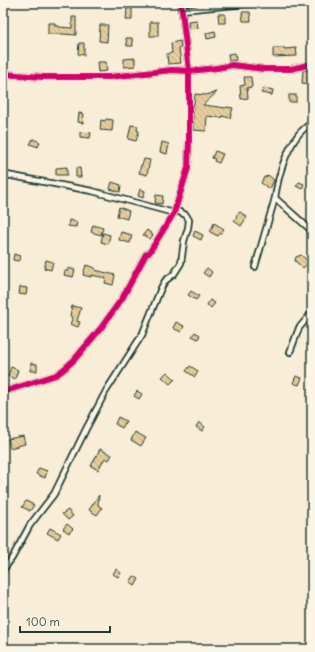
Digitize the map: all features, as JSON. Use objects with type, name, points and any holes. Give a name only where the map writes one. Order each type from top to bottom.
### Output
[{"type":"street","points":[[3,392],[56,375],[74,360],[101,328],[123,297],[146,254],[149,253],[174,212],[188,168],[189,140],[189,71],[181,3]]},
{"type":"street","points":[[181,10],[256,3]]},
{"type":"street","points":[[3,74],[43,77],[110,77],[172,70],[189,71],[232,65],[264,69],[291,69],[312,64]]},
{"type":"street","points":[[256,267],[283,164],[290,148],[299,134],[312,122]]},
{"type":"street","points":[[3,570],[12,558],[30,525],[54,494],[106,391],[142,334],[161,288],[174,274],[181,263],[189,220],[186,215],[92,191],[7,175]]},
{"type":"street","points":[[275,198],[312,230]]},
{"type":"street","points":[[290,352],[299,328],[312,314]]},
{"type":"building","points":[[127,8],[132,8],[132,20],[126,20]]},
{"type":"building","points":[[242,12],[250,12],[251,21],[243,21]]},
{"type":"building","points":[[218,14],[225,14],[225,23],[219,23]]},
{"type":"building","points":[[72,17],[76,17],[76,35],[48,34],[48,23],[55,23],[55,26],[59,27],[72,28]]},
{"type":"building","points":[[197,20],[198,28],[189,29],[188,21]]},
{"type":"building","points":[[150,22],[158,22],[158,36],[150,36]]},
{"type":"building","points":[[100,25],[108,25],[107,42],[99,41]]},
{"type":"building","points":[[215,31],[216,37],[207,39],[206,33]]},
{"type":"building","points":[[126,38],[132,38],[133,46],[127,46]]},
{"type":"building","points":[[180,41],[181,48],[179,48],[181,63],[168,64],[167,54],[172,53],[171,43]]},
{"type":"building","points":[[79,43],[84,43],[84,55],[78,54]]},
{"type":"building","points":[[273,48],[296,48],[297,56],[273,57]]},
{"type":"building","points":[[235,53],[236,60],[229,61],[228,54]]},
{"type":"building","points":[[135,58],[135,66],[124,67],[124,59]]},
{"type":"building","points":[[97,62],[106,62],[107,71],[98,72]]},
{"type":"building","points":[[303,70],[309,71],[308,84],[302,83]]},
{"type":"building","points":[[244,77],[251,77],[252,87],[247,88],[248,98],[241,99],[240,86],[245,85]]},
{"type":"building","points":[[264,88],[273,90],[272,95],[261,93]]},
{"type":"building","points":[[217,92],[203,105],[233,108],[230,118],[222,116],[222,118],[207,116],[206,131],[193,130],[193,104],[195,94],[206,95]]},
{"type":"building","points":[[289,95],[296,95],[296,102],[289,102]]},
{"type":"building","points":[[79,113],[84,114],[83,123],[78,122]]},
{"type":"building","points":[[106,119],[113,120],[112,131],[100,130],[101,120],[105,121]]},
{"type":"building","points":[[131,125],[138,126],[137,130],[139,131],[136,141],[128,139]]},
{"type":"building","points":[[80,132],[91,133],[90,138],[80,137]]},
{"type":"building","points":[[33,139],[40,142],[38,147],[30,144]]},
{"type":"building","points":[[162,142],[169,144],[167,154],[160,152]]},
{"type":"building","points":[[215,151],[223,154],[219,163],[214,161],[215,159],[212,158]]},
{"type":"building","points":[[144,159],[150,160],[147,175],[139,173]]},
{"type":"building","points":[[67,167],[67,175],[56,175],[56,168]]},
{"type":"building","points":[[76,168],[80,168],[81,177],[76,177]]},
{"type":"building","points":[[268,175],[274,180],[270,189],[261,183],[264,177]]},
{"type":"building","points":[[112,182],[121,185],[120,192],[110,189]]},
{"type":"building","points":[[299,182],[304,184],[302,189],[296,186]]},
{"type":"building","points":[[140,189],[145,191],[143,198],[138,196]]},
{"type":"building","points":[[156,195],[163,196],[162,204],[155,203]]},
{"type":"building","points":[[119,207],[129,211],[127,219],[117,216]]},
{"type":"building","points":[[240,212],[247,217],[241,226],[234,221],[237,214]]},
{"type":"building","points":[[69,220],[77,222],[76,227],[68,226]]},
{"type":"building","points":[[214,223],[224,229],[218,236],[210,232]]},
{"type":"building","points":[[93,225],[103,228],[101,235],[91,232]]},
{"type":"building","points":[[147,230],[153,235],[150,239],[143,235]]},
{"type":"building","points":[[195,231],[203,235],[201,240],[193,236]]},
{"type":"building","points":[[121,232],[132,235],[130,243],[119,240]]},
{"type":"building","points":[[103,233],[110,235],[108,244],[101,242]]},
{"type":"building","points":[[14,254],[20,256],[19,261],[13,260]]},
{"type":"building","points":[[301,255],[309,262],[303,268],[295,261],[296,257]]},
{"type":"building","points":[[46,260],[53,262],[51,270],[44,268]]},
{"type":"building","points":[[86,265],[95,268],[95,270],[115,275],[113,285],[105,283],[106,278],[83,275]]},
{"type":"building","points":[[68,268],[75,270],[73,277],[64,275],[65,271],[68,271]]},
{"type":"building","points":[[207,268],[212,272],[209,277],[203,273]]},
{"type":"building","points":[[20,287],[27,288],[26,295],[19,294]]},
{"type":"building","points":[[191,291],[199,296],[196,300],[188,295]]},
{"type":"building","points":[[210,300],[215,303],[211,308],[207,305]]},
{"type":"building","points":[[72,306],[81,308],[77,321],[80,322],[78,327],[70,324],[73,317],[70,316]]},
{"type":"building","points":[[176,322],[184,326],[181,332],[173,328]]},
{"type":"building","points":[[195,332],[200,335],[198,339],[192,336]]},
{"type":"building","points":[[31,363],[37,364],[37,371],[30,371]]},
{"type":"building","points":[[190,366],[198,371],[195,377],[186,371]]},
{"type":"building","points":[[11,367],[18,370],[15,379],[8,376]]},
{"type":"building","points":[[167,372],[175,379],[170,384],[162,377]]},
{"type":"building","points":[[296,376],[302,378],[299,385],[293,383]]},
{"type":"building","points":[[137,391],[142,394],[139,399],[134,396]]},
{"type":"building","points":[[118,417],[126,421],[122,428],[115,424]]},
{"type":"building","points":[[199,422],[205,427],[202,431],[196,427]]},
{"type":"building","points":[[135,432],[146,438],[141,446],[131,440]]},
{"type":"building","points":[[23,436],[25,444],[10,448],[8,439]]},
{"type":"building","points":[[100,449],[112,455],[109,460],[105,458],[98,470],[91,466]]},
{"type":"building","points":[[39,468],[47,471],[45,478],[36,474]]},
{"type":"building","points":[[99,495],[98,505],[102,508],[97,515],[89,510]]},
{"type":"building","points":[[26,501],[34,505],[30,511],[22,507]]},
{"type":"building","points":[[68,510],[73,516],[68,520],[62,514]]},
{"type":"building","points":[[67,524],[73,529],[69,533],[63,529]]},
{"type":"building","points":[[50,528],[61,534],[58,539],[47,533]]},
{"type":"building","points":[[116,569],[121,573],[118,577],[113,574]]},
{"type":"building","points":[[134,576],[139,579],[135,586],[130,582]]},
{"type":"cycle path","points":[[3,392],[56,375],[74,360],[101,328],[123,297],[146,254],[149,253],[174,213],[188,168],[189,140],[189,71],[181,3]]},
{"type":"cycle path","points":[[3,74],[43,77],[110,77],[172,70],[189,71],[232,65],[264,69],[291,69],[312,64]]}]
